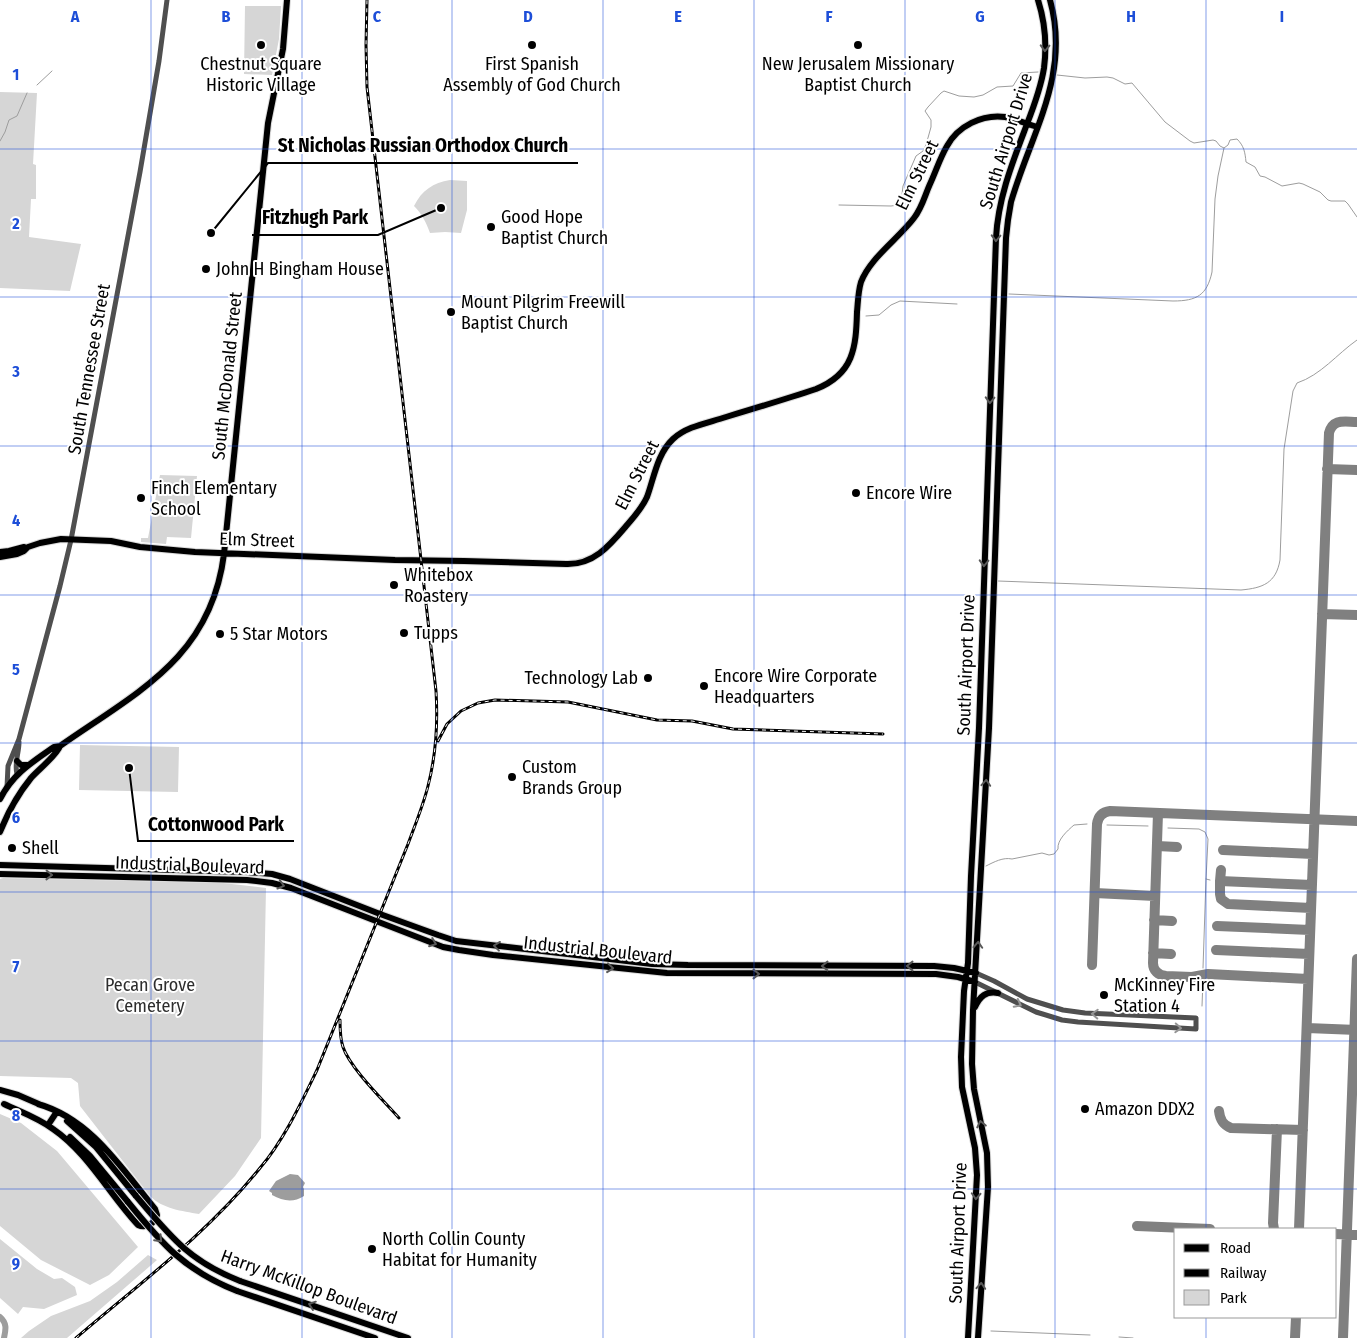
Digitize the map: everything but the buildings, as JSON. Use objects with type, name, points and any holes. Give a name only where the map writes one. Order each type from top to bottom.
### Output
[{"type":"main road","name":"South McDonald Street","points":[[1,798],[17,774],[29,764],[60,746],[136,694],[162,673],[177,659],[197,632],[209,610],[217,587],[224,554],[268,123],[283,49],[287,0]]},
{"type":"main road","name":"South Airport Drive","points":[[968,1338],[977,1175],[976,1154],[964,1097],[961,1061],[979,728],[997,221],[1002,195],[1038,92],[1044,68],[1045,30],[1038,0]]},
{"type":"main road","name":"South Airport Drive","points":[[978,1338],[988,1187],[987,1161],[974,1089],[972,1061],[973,1010],[990,728],[1008,220],[1013,195],[1048,96],[1055,70],[1056,36],[1050,0]]},
{"type":"main road","name":"Elm Street","points":[[28,547],[51,540],[111,541],[146,548],[224,554],[385,560],[570,564],[582,562],[607,548],[638,512],[647,496],[663,452],[672,440],[680,434],[698,425],[816,389],[830,383],[840,374],[850,360],[854,350],[858,294],[864,276],[871,265],[916,216],[942,155],[950,142],[964,127],[988,117],[1006,118],[1037,127]]},
{"type":"main road","points":[[0,552],[28,547]]},
{"type":"main road","points":[[0,557],[17,554],[28,547]]},
{"type":"main road","points":[[979,728],[990,728]]},
{"type":"main road","name":"South McDonald Street","points":[[0,832],[4,819],[16,799],[40,767],[58,751],[60,746]]},
{"type":"main road","points":[[17,761],[21,765],[29,764]]},
{"type":"main road","points":[[4,819],[11,801],[22,784],[17,774]]},
{"type":"main road","points":[[0,806],[1,798]]},
{"type":"main road","name":"Industrial Boulevard","points":[[0,865],[267,873],[290,879],[443,937],[471,943],[652,964],[940,966],[976,973]]},
{"type":"main road","points":[[104,868],[104,876]]},
{"type":"main road","points":[[129,877],[130,869]]},
{"type":"main road","points":[[173,870],[173,878]]},
{"type":"main road","points":[[184,871],[184,879]]},
{"type":"main road","name":"Industrial Boulevard","points":[[0,874],[266,882],[286,886],[443,946],[460,950],[658,973],[941,974],[966,978],[975,982]]},
{"type":"main road","points":[[330,894],[328,903],[337,903],[353,908],[359,905]]},
{"type":"main road","points":[[773,966],[773,974]]},
{"type":"main road","points":[[874,966],[874,975]]},
{"type":"main road","points":[[973,1010],[980,998],[991,992],[998,993]]},
{"type":"main road","points":[[961,1061],[972,1061]]},
{"type":"main road","name":"Harry McKillop Boulevard","points":[[0,1090],[18,1095],[38,1104],[56,1113],[74,1126],[96,1147],[173,1240],[190,1254],[218,1272],[408,1338]]},
{"type":"main road","points":[[2,1103],[39,1120],[71,1143],[138,1224],[142,1227],[148,1226],[155,1220],[157,1215],[155,1208],[96,1138],[65,1115],[38,1104]]},
{"type":"main road","name":"Harry McKillop Boulevard","points":[[2,1103],[29,1112],[50,1122],[68,1135],[86,1151],[162,1242],[186,1264],[213,1281],[237,1291],[375,1338]]},
{"type":"main road","points":[[50,1122],[56,1113]]},
{"type":"main road","points":[[974,1239],[984,1240]]},
{"type":"street","name":"South Tennessee Street","points":[[7,787],[8,766],[19,740],[71,540],[140,172],[159,61],[167,0]]},
{"type":"street","name":"South Tennessee Street","points":[[17,774],[19,740]]},
{"type":"street","name":"Industrial Boulevard","points":[[975,982],[1030,1010],[1062,1020],[1196,1029],[1196,1018],[1085,1013],[1063,1010],[1027,999],[976,973]]},
{"type":"green space","name":"Chestnut Square Historic Village","points":[[245,6],[281,6],[279,39],[272,75],[244,74]]},
{"type":"green space","points":[[0,92],[37,93],[33,164],[36,165],[36,199],[31,199],[29,237],[81,244],[70,291],[0,288]]},
{"type":"green space","points":[[450,180],[467,181],[467,210],[461,233],[430,233],[424,218],[414,206],[429,188]]},
{"type":"green space","points":[[160,475],[197,476],[191,538],[167,537],[166,544],[141,542],[141,538],[148,538]]},
{"type":"green space","points":[[80,745],[179,747],[178,792],[79,790]]},
{"type":"green space","name":"Pecan Grove Cemetery","points":[[0,879],[223,883],[266,888],[261,1138],[235,1176],[199,1214],[167,1207],[150,1196],[80,1106],[78,1083],[71,1078],[0,1076]]},
{"type":"green space","points":[[0,1114],[21,1123],[57,1151],[138,1247],[109,1275],[90,1285],[41,1260],[0,1226]]},
{"type":"green space","points":[[0,1239],[37,1269],[54,1279],[62,1278],[75,1287],[77,1295],[44,1309],[23,1307],[18,1314],[0,1298]]},
{"type":"green space","points":[[148,1255],[157,1260],[67,1338],[21,1338],[51,1316],[90,1301],[117,1282]]},
{"type":"shaded area","points":[[290,1174],[298,1175],[305,1183],[303,1187],[304,1196],[296,1200],[288,1200],[272,1195],[269,1191],[276,1181]]},
{"type":"waterway","points":[[37,85],[52,71]]},
{"type":"waterway","points":[[839,205],[891,206],[901,203],[903,186],[916,156],[923,151],[926,145],[931,127],[931,120],[925,111],[941,93],[944,91],[959,96],[974,97],[983,95],[997,87],[1013,86],[1021,73],[1038,72]]},
{"type":"waterway","points":[[1057,75],[1085,78],[1107,77],[1125,84],[1132,83],[1165,122],[1190,141],[1194,143],[1213,140],[1224,148],[1230,140],[1237,139],[1244,149],[1246,162],[1255,167],[1260,176],[1282,186],[1303,184],[1320,192],[1328,200],[1345,201],[1357,217]]},
{"type":"waterway","points":[[0,141],[9,120],[17,116],[27,93]]},
{"type":"waterway","points":[[1009,294],[1173,301],[1189,300],[1200,295],[1207,286],[1212,272],[1215,199],[1224,148]]},
{"type":"waterway","points":[[866,316],[879,315],[891,305],[900,301],[957,304]]},
{"type":"waterway","points":[[998,581],[1241,590],[1256,588],[1267,583],[1275,574],[1280,560],[1284,449],[1293,391],[1297,383],[1321,370],[1357,340]]},
{"type":"waterway","points":[[986,866],[999,860],[1042,853],[1054,854],[1058,849],[1061,839],[1071,827],[1087,824]]},
{"type":"waterway","points":[[1107,825],[1148,826]]},
{"type":"waterway","points":[[1168,828],[1199,829],[1205,832],[1208,839],[1206,879],[1210,880]]},
{"type":"waterway","points":[[1203,968],[1206,879]]},
{"type":"waterway","points":[[1202,1006],[1203,980]]},
{"type":"waterway","points":[[0,1317],[5,1326],[4,1338]]},
{"type":"waterway","points":[[991,1331],[1090,1335]]},
{"type":"waterway","points":[[1119,1337],[1133,1338]]},
{"type":"taxiway","points":[[1299,1228],[1329,433],[1336,423],[1357,422]]},
{"type":"taxiway","points":[[1327,469],[1357,470]]},
{"type":"taxiway","points":[[1322,614],[1357,615]]},
{"type":"taxiway","points":[[1092,965],[1097,824],[1099,817],[1105,812],[1357,821]]},
{"type":"taxiway","points":[[1158,813],[1153,963],[1156,972],[1166,976],[1192,977],[1208,974],[1308,979]]},
{"type":"taxiway","points":[[1157,846],[1177,847]]},
{"type":"taxiway","points":[[1223,850],[1313,854]]},
{"type":"taxiway","points":[[1220,881],[1221,870]]},
{"type":"taxiway","points":[[1311,908],[1228,904],[1221,899],[1220,881],[1312,885]]},
{"type":"taxiway","points":[[1095,893],[1155,896]]},
{"type":"taxiway","points":[[1154,920],[1172,921]]},
{"type":"taxiway","points":[[1217,926],[1310,930]]},
{"type":"taxiway","points":[[1216,950],[1309,954]]},
{"type":"taxiway","points":[[1153,953],[1171,954]]},
{"type":"taxiway","points":[[1343,1338],[1357,959]]},
{"type":"taxiway","points":[[1307,1028],[1357,1030]]},
{"type":"taxiway","points":[[1219,1111],[1222,1122],[1231,1128],[1303,1130]]},
{"type":"taxiway","points":[[1274,1228],[1277,1129]]},
{"type":"taxiway","points":[[1137,1226],[1186,1228]]},
{"type":"taxiway","points":[[1337,1234],[1357,1235]]},
{"type":"taxiway","points":[[1295,1338],[1296,1318]]},
{"type":"railway","points":[[76,1338],[196,1236],[240,1192],[277,1146],[292,1121],[317,1070],[408,844],[424,801],[431,774],[436,739],[436,691],[367,87],[367,0]]},
{"type":"railway","points":[[438,741],[447,724],[461,711],[478,703],[495,700],[568,702],[657,720],[692,721],[733,729],[883,734]]},
{"type":"railway","points":[[340,1020],[343,1047],[353,1065],[399,1118]]},
{"type":"place","name":"Chestnut Square Historic Village","points":[[261,45]]},
{"type":"place","name":"First Spanish Assembly of God Church","points":[[532,45]]},
{"type":"place","name":"New Jerusalem Missionary Baptist Church","points":[[858,45]]},
{"type":"place","name":"Fitzhugh Park","points":[[441,208]]},
{"type":"place","name":"Good Hope Baptist Church","points":[[491,227]]},
{"type":"place","name":"St Nicholas Russian Orthodox Church","points":[[211,233]]},
{"type":"place","name":"John H Bingham House","points":[[206,269]]},
{"type":"place","name":"Mount Pilgrim Freewill Baptist Church","points":[[451,312]]},
{"type":"place","name":"Encore Wire","points":[[856,493]]},
{"type":"place","name":"Finch Elementary School","points":[[141,498]]},
{"type":"place","name":"Whitebox Roastery","points":[[394,585]]},
{"type":"place","name":"Tupps","points":[[404,633]]},
{"type":"place","name":"5 Star Motors","points":[[220,634]]},
{"type":"place","name":"Technology Lab","points":[[648,678]]},
{"type":"place","name":"Encore Wire Corporate Headquarters","points":[[704,686]]},
{"type":"place","name":"Cottonwood Park","points":[[129,768]]},
{"type":"place","name":"Custom Brands Group","points":[[512,777]]},
{"type":"place","name":"Shell","points":[[12,848]]},
{"type":"place","name":"McKinney Fire Station 4","points":[[1104,995]]},
{"type":"place","name":"Amazon DDX2","points":[[1085,1109]]},
{"type":"place","name":"North Collin County Habitat for Humanity","points":[[372,1249]]}]
